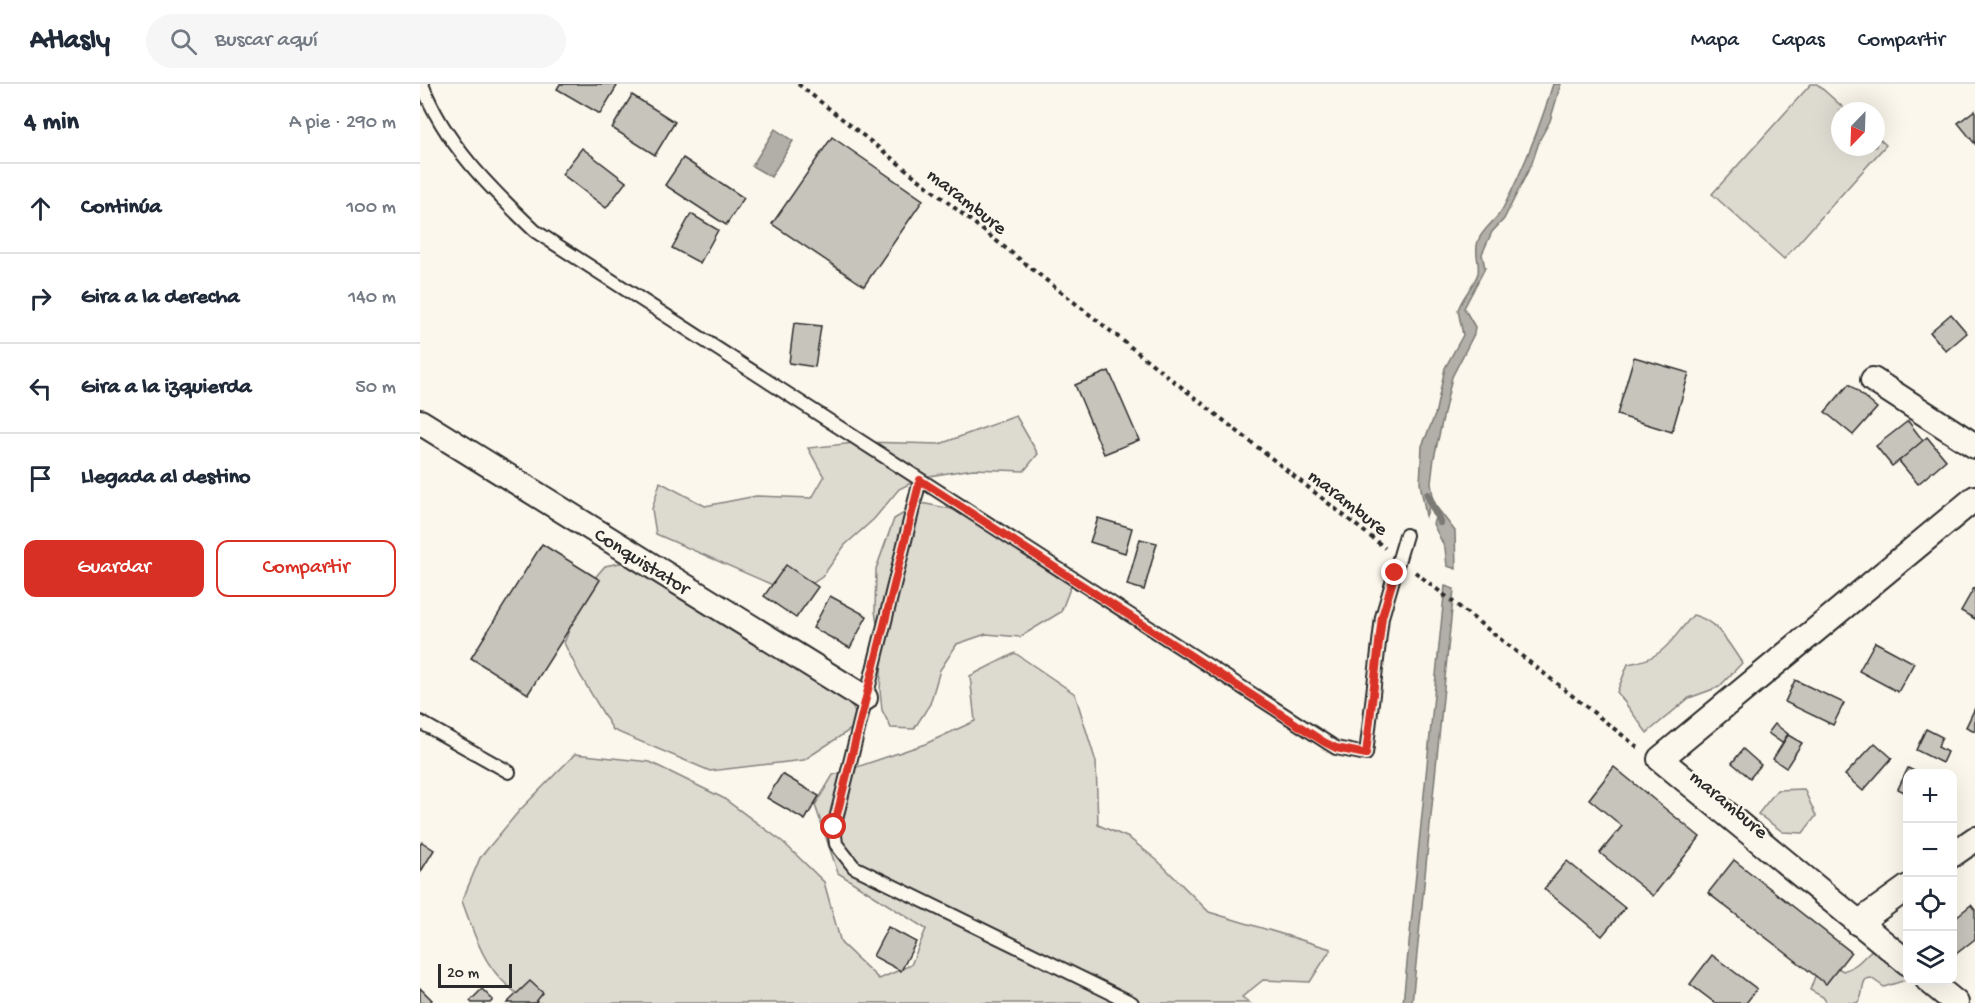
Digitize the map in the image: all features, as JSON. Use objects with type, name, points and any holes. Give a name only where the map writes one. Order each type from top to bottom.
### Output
[{"type":"street","points":[[1872,380],[1975,446]]},
{"type":"street","name":"Conquistator","points":[[420,422],[866,698]]},
{"type":"street","points":[[1903,959],[1660,759],[1975,498]]},
{"type":"street","points":[[1957,852],[1975,839]]},
{"type":"street","points":[[1858,923],[1903,891]]},
{"type":"street","points":[[1933,985],[1956,1003]]},
{"type":"lane","points":[[422,84],[429,104],[481,180],[535,231],[1336,748],[1366,754],[1382,617],[1406,535]]},
{"type":"lane","points":[[920,480],[834,827],[836,844],[843,856],[854,867],[1132,1003]]},
{"type":"lane","points":[[420,722],[509,772]]},
{"type":"path","name":"marambure","points":[[798,84],[1388,550]]},
{"type":"path","points":[[1407,565],[1641,750]]},
{"type":"shaded area","points":[[1553,84],[1561,84],[1550,121],[1504,219],[1492,232],[1482,254],[1485,268],[1464,308],[1475,327],[1474,334],[1452,377],[1434,458],[1431,483],[1433,496],[1426,516],[1420,483],[1422,446],[1435,415],[1445,368],[1463,335],[1458,310],[1478,273],[1478,241],[1511,193],[1543,116]]},
{"type":"shaded area","points":[[1811,84],[1817,84],[1837,102],[1831,102],[1831,156],[1876,156],[1784,259],[1712,194]]},
{"type":"shaded area","points":[[775,129],[793,141],[771,177],[752,166]]},
{"type":"shaded area","points":[[1016,416],[1038,454],[1024,471],[973,469],[923,477],[899,489],[874,519],[845,545],[822,577],[801,591],[775,586],[656,534],[652,509],[660,482],[705,506],[756,496],[812,498],[824,477],[808,448],[863,442],[940,444]]},
{"type":"shaded area","points":[[921,503],[972,513],[1075,575],[1061,612],[1020,637],[986,634],[957,644],[940,670],[930,704],[914,729],[891,728],[882,710],[880,690],[882,656],[875,611],[876,569],[894,519]]},
{"type":"shaded area","points":[[1438,509],[1455,531],[1456,569],[1447,566],[1445,548],[1433,524]]},
{"type":"shaded area","points":[[644,558],[845,686],[859,724],[804,760],[710,771],[613,730],[564,643],[586,588],[605,566]]},
{"type":"shaded area","points":[[1445,586],[1454,589],[1412,1003],[1403,1003]]},
{"type":"shaded area","points":[[1693,615],[1716,627],[1742,663],[1719,687],[1689,698],[1647,733],[1617,692],[1628,664],[1650,658],[1658,653],[1672,641]]},
{"type":"shaded area","points":[[1015,653],[1075,694],[1096,762],[1098,825],[1129,838],[1158,861],[1209,912],[1331,949],[1310,982],[1263,980],[1242,997],[1250,1003],[532,1003],[504,983],[486,960],[462,901],[480,858],[519,811],[575,754],[650,762],[723,798],[783,842],[824,882],[841,943],[879,979],[911,965],[926,929],[838,873],[815,805],[833,775],[925,744],[975,721],[970,676]]},
{"type":"shaded area","points":[[1804,789],[1816,816],[1803,833],[1783,832],[1758,814],[1777,790]]},
{"type":"shaded area","points":[[1876,948],[1903,963],[1903,981],[1884,987],[1871,978],[1866,979],[1857,1003],[1827,1003],[1823,997],[1810,990],[1817,971],[1835,966],[1843,971],[1849,969]]},
{"type":"building","points":[[560,84],[614,84],[617,86],[600,114],[557,89]]},
{"type":"building","points":[[632,95],[675,122],[655,155],[612,128]]},
{"type":"building","points":[[1975,110],[1975,144],[1958,123]]},
{"type":"building","points":[[832,137],[923,200],[864,286],[772,224]]},
{"type":"building","points":[[582,148],[626,182],[606,208],[562,174]]},
{"type":"building","points":[[683,158],[744,198],[726,225],[665,185]]},
{"type":"building","points":[[691,214],[718,230],[700,263],[672,248]]},
{"type":"building","points":[[1951,314],[1967,333],[1946,351],[1930,332]]},
{"type":"building","points":[[794,323],[821,326],[815,367],[789,363]]},
{"type":"building","points":[[1634,357],[1689,373],[1672,432],[1617,415]]},
{"type":"building","points":[[1109,371],[1139,440],[1104,454],[1075,385]]},
{"type":"building","points":[[1849,384],[1877,408],[1853,435],[1825,412]]},
{"type":"building","points":[[1908,421],[1924,442],[1892,466],[1876,446]]},
{"type":"building","points":[[1927,437],[1946,460],[1918,484],[1899,461]]},
{"type":"building","points":[[1098,518],[1132,528],[1125,553],[1090,542]]},
{"type":"building","points":[[1140,539],[1157,543],[1144,590],[1127,585]]},
{"type":"building","points":[[542,544],[600,580],[528,694],[471,658]]},
{"type":"building","points":[[786,565],[818,587],[796,618],[764,596]]},
{"type":"building","points":[[1975,589],[1975,619],[1961,611]]},
{"type":"building","points":[[830,596],[867,616],[850,648],[813,628]]},
{"type":"building","points":[[1875,642],[1914,663],[1898,692],[1859,671]]},
{"type":"building","points":[[1795,680],[1844,703],[1833,725],[1785,702]]},
{"type":"building","points":[[1975,708],[1975,731],[1966,727]]},
{"type":"building","points":[[1775,724],[1788,734],[1782,743],[1768,733]]},
{"type":"building","points":[[1926,729],[1942,737],[1938,747],[1947,752],[1942,763],[1916,750]]},
{"type":"building","points":[[1788,735],[1802,743],[1786,768],[1773,759]]},
{"type":"building","points":[[1875,743],[1892,758],[1863,791],[1845,775]]},
{"type":"building","points":[[1743,749],[1761,765],[1750,778],[1732,763]]},
{"type":"building","points":[[1614,767],[1700,837],[1653,896],[1600,853],[1622,826],[1589,799]]},
{"type":"building","points":[[782,774],[819,796],[805,820],[767,798]]},
{"type":"building","points":[[1903,778],[1903,792],[1898,789]]},
{"type":"building","points":[[422,842],[434,850],[420,873],[420,845]]},
{"type":"building","points":[[1734,860],[1851,952],[1826,984],[1708,893]]},
{"type":"building","points":[[1567,861],[1625,908],[1602,936],[1544,889]]},
{"type":"building","points":[[1971,905],[1975,910],[1975,939],[1957,953],[1957,931],[1957,916]]},
{"type":"building","points":[[888,927],[916,942],[901,971],[873,956]]},
{"type":"building","points":[[1712,955],[1757,989],[1746,1003],[1715,1003],[1690,984]]},
{"type":"building","points":[[530,981],[543,993],[535,1003],[507,1003]]},
{"type":"building","points":[[420,988],[432,1000],[429,1003],[420,1003]]},
{"type":"building","points":[[482,989],[493,1000],[490,1003],[472,1003],[470,1001]]},
{"type":"waterway","points":[[1428,495],[1440,522]]},
{"type":"route","points":[[834,827],[920,480],[1324,742],[1336,748],[1366,754],[1382,617],[1395,573]]}]
